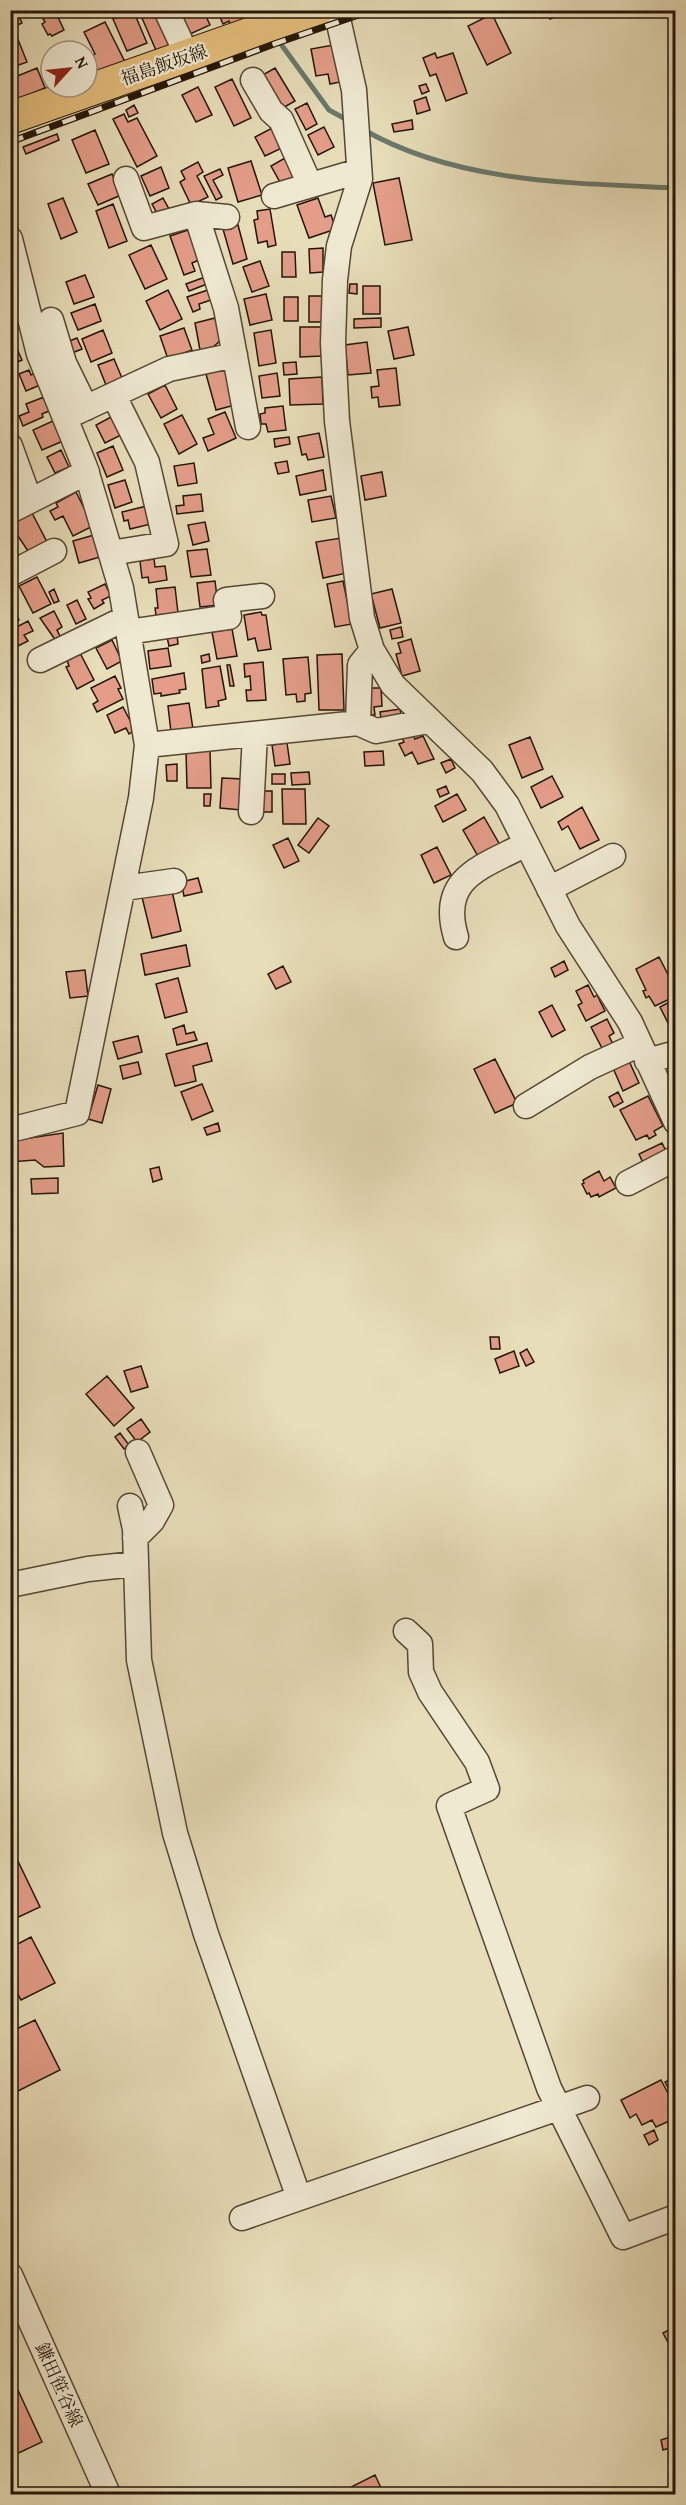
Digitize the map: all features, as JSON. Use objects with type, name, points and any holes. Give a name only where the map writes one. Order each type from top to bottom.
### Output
[{"type":"main road","name":"福島飯坂線","points":[[10,118],[316,10]]},
{"type":"street","points":[[166,10],[180,40],[185,58]]},
{"type":"street","points":[[336,10],[357,109],[360,180],[339,246],[335,280],[333,343],[337,422],[349,527],[363,618],[372,650],[393,685],[482,771],[507,805],[568,926],[630,1023],[675,1122]]},
{"type":"street","points":[[253,80],[271,111],[281,120],[310,185]]},
{"type":"street","points":[[274,196],[359,171]]},
{"type":"street","points":[[126,179],[144,228],[196,214],[227,217]]},
{"type":"street","points":[[196,214],[220,281],[248,427]]},
{"type":"street","points":[[10,239],[14,266],[39,354],[76,413]]},
{"type":"street","points":[[10,1130],[77,1113],[124,888],[141,798],[147,745],[121,588],[87,472],[76,413],[51,320]]},
{"type":"street","points":[[76,413],[169,369],[235,355]]},
{"type":"street","points":[[111,553],[166,544],[147,462],[114,396]]},
{"type":"street","points":[[10,446],[20,506],[87,472]]},
{"type":"street","points":[[10,574],[54,552]]},
{"type":"street","points":[[40,660],[127,625],[229,617],[226,600],[262,596]]},
{"type":"street","points":[[358,723],[360,665],[372,650]]},
{"type":"street","points":[[147,745],[358,723],[376,731],[428,721]]},
{"type":"street","points":[[251,812],[255,734]]},
{"type":"street","points":[[456,937],[451,907],[460,882],[526,844]]},
{"type":"street","points":[[549,889],[613,856]]},
{"type":"street","points":[[124,888],[174,881]]},
{"type":"street","points":[[526,1106],[590,1067],[644,1053],[675,1053]]},
{"type":"street","points":[[628,1183],[675,1158]]},
{"type":"street","points":[[135,1538],[153,1521],[161,1505],[138,1452]]},
{"type":"street","points":[[130,1506],[135,1538],[139,1660],[175,1833],[206,1934],[299,2198]]},
{"type":"street","points":[[10,1585],[88,1569],[135,1564]]},
{"type":"street","points":[[405,1631],[420,1644],[421,1672],[430,1692],[477,1762],[487,1789],[449,1806],[557,2107],[623,2237],[673,2225]]},
{"type":"street","points":[[242,2218],[587,2098]]},
{"type":"street","name":"鎌田笹谷線","points":[[10,2275],[108,2494]]},
{"type":"building","points":[[10,10],[16,10],[22,23],[10,29]]},
{"type":"building","points":[[133,10],[147,43],[127,51],[113,19]]},
{"type":"building","points":[[179,10],[203,10],[210,25],[190,34]]},
{"type":"building","points":[[217,10],[244,10],[248,18],[231,26],[229,21],[223,24]]},
{"type":"building","points":[[546,10],[564,10],[565,13],[550,19]]},
{"type":"building","points":[[55,11],[64,30],[52,36],[48,35],[42,24],[45,22],[42,17]]},
{"type":"building","points":[[158,12],[174,48],[158,55],[142,18]]},
{"type":"building","points":[[492,14],[511,53],[487,65],[468,26]]},
{"type":"building","points":[[105,22],[126,64],[100,76],[99,39],[88,39],[84,32]]},
{"type":"building","points":[[17,37],[27,62],[10,68],[10,40]]},
{"type":"building","points":[[333,45],[340,82],[330,84],[328,74],[316,76],[311,49]]},
{"type":"building","points":[[435,53],[437,58],[453,53],[467,93],[446,101],[436,74],[430,76],[423,58]]},
{"type":"building","points":[[37,68],[39,91],[12,102],[10,79]]},
{"type":"building","points":[[275,68],[295,101],[281,109],[261,76]]},
{"type":"building","points":[[232,79],[251,118],[234,126],[215,87]]},
{"type":"building","points":[[426,84],[429,91],[422,94],[419,86]]},
{"type":"building","points":[[198,87],[212,115],[196,122],[182,95]]},
{"type":"building","points":[[426,97],[430,110],[417,114],[414,101]]},
{"type":"building","points":[[307,103],[317,124],[306,130],[295,109]]},
{"type":"building","points":[[134,105],[138,113],[129,117],[126,110]]},
{"type":"building","points":[[124,114],[128,122],[137,118],[157,156],[137,167],[113,119]]},
{"type":"building","points":[[412,120],[413,129],[394,132],[392,124]]},
{"type":"building","points":[[274,127],[284,147],[265,156],[255,137]]},
{"type":"building","points":[[324,127],[334,147],[318,155],[308,135]]},
{"type":"building","points":[[95,130],[109,164],[86,173],[72,140]]},
{"type":"building","points":[[57,134],[59,140],[26,154],[23,147]]},
{"type":"building","points":[[285,158],[295,176],[281,184],[271,166]]},
{"type":"building","points":[[251,161],[262,195],[238,202],[228,168]]},
{"type":"building","points":[[198,162],[203,172],[197,176],[208,197],[191,205],[180,182],[185,179],[181,171]]},
{"type":"building","points":[[161,167],[169,188],[150,196],[141,176]]},
{"type":"building","points":[[220,169],[223,175],[213,180],[222,197],[216,200],[204,176]]},
{"type":"building","points":[[112,174],[121,195],[98,205],[88,184]]},
{"type":"building","points":[[399,178],[412,240],[385,245],[373,183]]},
{"type":"building","points":[[63,198],[77,232],[61,239],[48,204]]},
{"type":"building","points":[[163,198],[169,209],[158,215],[152,204]]},
{"type":"building","points":[[318,198],[325,217],[331,215],[336,229],[309,238],[297,205]]},
{"type":"building","points":[[113,204],[127,241],[109,248],[96,211]]},
{"type":"building","points":[[270,209],[276,245],[268,247],[267,241],[258,243],[254,220],[258,219],[257,211]]},
{"type":"building","points":[[238,225],[247,259],[233,264],[223,229]]},
{"type":"building","points":[[188,230],[199,260],[192,263],[195,271],[184,275],[170,236]]},
{"type":"building","points":[[151,245],[167,279],[145,289],[129,255]]},
{"type":"building","points":[[323,248],[323,272],[310,273],[309,249]]},
{"type":"building","points":[[282,252],[295,252],[296,277],[282,277]]},
{"type":"building","points":[[260,261],[269,286],[252,292],[243,267]]},
{"type":"building","points":[[85,275],[94,297],[74,304],[66,282]]},
{"type":"building","points":[[205,277],[207,284],[189,291],[186,284]]},
{"type":"building","points":[[350,284],[357,284],[357,294],[349,293]]},
{"type":"building","points":[[363,286],[380,286],[380,314],[363,314]]},
{"type":"building","points":[[168,290],[182,319],[160,330],[146,301]]},
{"type":"building","points":[[208,290],[211,300],[199,304],[200,309],[193,312],[187,297]]},
{"type":"building","points":[[266,294],[272,320],[250,325],[244,299]]},
{"type":"building","points":[[309,296],[325,296],[325,322],[309,322]]},
{"type":"building","points":[[284,297],[298,297],[298,321],[284,321]]},
{"type":"building","points":[[95,304],[101,321],[78,330],[71,313]]},
{"type":"building","points":[[17,309],[23,322],[10,327],[10,311]]},
{"type":"building","points":[[215,318],[221,340],[213,347],[200,350],[195,323]]},
{"type":"building","points":[[381,318],[381,327],[354,328],[354,319]]},
{"type":"building","points":[[300,327],[321,327],[322,356],[300,357]]},
{"type":"building","points":[[408,327],[414,355],[394,359],[388,331]]},
{"type":"building","points":[[184,328],[192,350],[168,359],[160,336]]},
{"type":"building","points":[[103,330],[112,353],[91,362],[82,339]]},
{"type":"building","points":[[271,330],[276,363],[259,366],[254,333]]},
{"type":"building","points":[[77,338],[82,349],[72,353],[67,342]]},
{"type":"building","points":[[14,342],[22,360],[10,365],[10,344]]},
{"type":"building","points":[[367,342],[371,373],[348,375],[345,345]]},
{"type":"building","points":[[114,359],[122,378],[106,385],[98,365]]},
{"type":"building","points":[[296,362],[297,374],[284,375],[283,363]]},
{"type":"building","points":[[396,368],[400,405],[379,407],[378,397],[372,398],[371,387],[379,386],[377,370]]},
{"type":"building","points":[[225,369],[235,405],[216,410],[206,374]]},
{"type":"building","points":[[29,370],[31,375],[35,373],[40,385],[26,391],[19,374]]},
{"type":"building","points":[[277,373],[280,396],[262,398],[259,376]]},
{"type":"building","points":[[322,377],[323,404],[290,405],[289,379]]},
{"type":"building","points":[[165,385],[177,409],[161,418],[148,394]]},
{"type":"building","points":[[44,397],[49,411],[42,414],[43,417],[23,426],[19,416],[29,412],[26,404]]},
{"type":"building","points":[[283,406],[286,430],[268,432],[266,424],[261,424],[260,414],[265,413],[265,408]]},
{"type":"building","points":[[225,412],[236,438],[208,451],[203,438],[214,434],[208,419]]},
{"type":"building","points":[[182,415],[197,444],[179,454],[164,424]]},
{"type":"building","points":[[111,417],[121,435],[105,443],[96,425]]},
{"type":"building","points":[[55,420],[63,441],[42,450],[33,430]]},
{"type":"building","points":[[319,433],[324,457],[308,460],[306,454],[302,455],[298,437]]},
{"type":"building","points":[[289,437],[290,444],[275,447],[274,439]]},
{"type":"building","points":[[113,446],[123,470],[107,477],[97,453]]},
{"type":"building","points":[[61,450],[69,467],[55,473],[47,457]]},
{"type":"building","points":[[287,461],[289,472],[278,474],[275,463]]},
{"type":"building","points":[[194,463],[197,483],[178,486],[174,466]]},
{"type":"building","points":[[323,470],[326,490],[300,495],[296,476]]},
{"type":"building","points":[[382,472],[386,496],[365,500],[361,476]]},
{"type":"building","points":[[125,480],[132,502],[115,508],[108,485]]},
{"type":"building","points":[[76,492],[93,526],[73,536],[63,516],[55,520],[50,511],[58,507],[56,503]]},
{"type":"building","points":[[201,494],[203,511],[177,514],[176,506],[184,505],[183,496]]},
{"type":"building","points":[[331,496],[336,518],[312,522],[308,500]]},
{"type":"building","points":[[147,506],[151,524],[130,529],[128,520],[124,521],[122,512]]},
{"type":"building","points":[[32,513],[47,542],[28,551],[10,524]]},
{"type":"building","points":[[205,522],[209,541],[193,545],[188,525]]},
{"type":"building","points":[[94,535],[100,557],[79,563],[73,541]]},
{"type":"building","points":[[341,538],[347,573],[323,578],[316,542]]},
{"type":"building","points":[[207,549],[211,575],[191,577],[187,551]]},
{"type":"building","points":[[154,559],[155,567],[165,566],[167,580],[149,583],[148,577],[142,578],[140,561]]},
{"type":"building","points":[[37,577],[51,604],[33,613],[19,586]]},
{"type":"building","points":[[215,581],[218,605],[200,607],[197,583]]},
{"type":"building","points":[[343,581],[352,624],[335,627],[327,584]]},
{"type":"building","points":[[105,584],[111,596],[102,600],[104,603],[94,609],[88,599],[91,598],[88,592]]},
{"type":"building","points":[[175,587],[178,613],[156,615],[155,608],[158,608],[156,589]]},
{"type":"building","points":[[54,589],[59,601],[54,603],[49,592]]},
{"type":"building","points":[[392,589],[401,623],[380,628],[371,594]]},
{"type":"building","points":[[77,600],[86,619],[76,624],[67,605]]},
{"type":"building","points":[[10,603],[19,620],[10,624]]},
{"type":"building","points":[[54,611],[62,627],[57,630],[61,638],[56,641],[40,618]]},
{"type":"building","points":[[261,612],[262,615],[266,615],[271,649],[258,651],[255,638],[248,640],[244,615]]},
{"type":"building","points":[[28,621],[33,631],[24,635],[28,641],[18,646],[11,630]]},
{"type":"building","points":[[401,627],[403,637],[392,639],[390,630]]},
{"type":"building","points":[[232,629],[237,656],[217,659],[212,632]]},
{"type":"building","points":[[177,635],[178,644],[169,646],[167,637]]},
{"type":"building","points":[[411,639],[420,671],[402,676],[396,654],[401,653],[398,643]]},
{"type":"building","points":[[112,640],[122,661],[107,669],[96,648]]},
{"type":"building","points":[[168,648],[171,666],[150,669],[148,651]]},
{"type":"building","points":[[80,653],[94,680],[77,689],[66,667],[69,666],[67,660]]},
{"type":"building","points":[[209,654],[210,661],[202,663],[201,656]]},
{"type":"building","points":[[342,654],[344,710],[319,710],[317,655]]},
{"type":"building","points":[[308,657],[311,693],[305,694],[305,701],[297,702],[296,694],[286,695],[283,659]]},
{"type":"building","points":[[263,662],[266,700],[247,701],[246,690],[251,690],[250,676],[245,677],[244,664]]},
{"type":"building","points":[[227,665],[230,665],[234,686],[230,686]]},
{"type":"building","points":[[220,666],[226,699],[218,701],[219,706],[206,708],[202,669]]},
{"type":"building","points":[[184,673],[186,689],[179,690],[180,693],[161,696],[161,693],[154,694],[152,679]]},
{"type":"building","points":[[115,676],[123,699],[97,712],[93,704],[98,701],[91,688]]},
{"type":"building","points":[[367,688],[381,688],[382,706],[374,707],[375,715],[368,715]]},
{"type":"building","points":[[189,703],[193,729],[171,732],[168,706]]},
{"type":"building","points":[[123,707],[135,730],[129,734],[126,728],[115,733],[107,715]]},
{"type":"building","points":[[400,709],[401,715],[382,724],[380,712]]},
{"type":"building","points":[[412,733],[415,739],[423,736],[434,759],[418,764],[412,752],[405,756],[399,744],[404,742],[402,738]]},
{"type":"building","points":[[530,737],[543,769],[522,778],[509,745]]},
{"type":"building","points":[[287,743],[290,764],[275,766],[272,745]]},
{"type":"building","points":[[210,750],[211,788],[187,788],[186,751]]},
{"type":"building","points":[[383,751],[384,765],[365,766],[364,752]]},
{"type":"building","points":[[451,759],[455,768],[446,773],[441,763]]},
{"type":"building","points":[[177,764],[177,781],[167,781],[166,765]]},
{"type":"building","points":[[309,772],[310,784],[292,785],[291,773]]},
{"type":"building","points":[[272,774],[285,774],[285,784],[272,784]]},
{"type":"building","points":[[552,776],[563,797],[541,808],[531,787]]},
{"type":"building","points":[[222,778],[243,779],[241,810],[220,808]]},
{"type":"building","points":[[446,786],[449,793],[440,797],[437,790]]},
{"type":"building","points":[[282,789],[305,789],[306,824],[283,824]]},
{"type":"building","points":[[258,791],[272,791],[272,812],[258,812]]},
{"type":"building","points":[[204,794],[211,794],[210,806],[204,806]]},
{"type":"building","points":[[457,794],[466,810],[443,822],[435,806]]},
{"type":"building","points":[[582,807],[599,840],[580,849],[568,826],[562,830],[558,822]]},
{"type":"building","points":[[484,817],[500,845],[479,858],[463,830]]},
{"type":"building","points":[[318,818],[329,826],[309,853],[298,845]]},
{"type":"building","points":[[288,838],[299,861],[284,868],[273,845]]},
{"type":"building","points":[[437,847],[451,875],[434,883],[421,855]]},
{"type":"building","points":[[198,878],[202,892],[184,896],[181,882]]},
{"type":"building","points":[[172,891],[181,931],[152,938],[142,897]]},
{"type":"building","points":[[186,945],[190,966],[145,975],[141,954]]},
{"type":"building","points":[[659,957],[676,990],[676,996],[655,1006],[649,996],[646,998],[643,991],[646,990],[636,969]]},
{"type":"building","points":[[564,961],[568,970],[555,977],[551,968]]},
{"type":"building","points":[[283,966],[291,982],[276,989],[268,974]]},
{"type":"building","points":[[85,970],[88,996],[70,998],[66,972]]},
{"type":"building","points":[[178,978],[187,1012],[165,1018],[156,984]]},
{"type":"building","points":[[588,985],[594,997],[597,995],[605,1011],[586,1021],[578,1005],[582,1003],[576,991]]},
{"type":"building","points":[[675,999],[676,1019],[668,1023],[660,1007]]},
{"type":"building","points":[[552,1005],[565,1030],[552,1037],[539,1012]]},
{"type":"building","points":[[607,1019],[614,1033],[609,1036],[614,1046],[604,1052],[591,1027]]},
{"type":"building","points":[[184,1025],[186,1034],[194,1032],[197,1040],[177,1045],[173,1029]]},
{"type":"building","points":[[138,1036],[142,1052],[118,1059],[113,1042]]},
{"type":"building","points":[[207,1043],[212,1061],[193,1066],[196,1081],[175,1086],[166,1054]]},
{"type":"building","points":[[495,1059],[517,1103],[495,1113],[474,1069]]},
{"type":"building","points":[[629,1061],[639,1083],[623,1091],[613,1068]]},
{"type":"building","points":[[138,1062],[141,1074],[123,1079],[120,1066]]},
{"type":"building","points":[[202,1084],[213,1111],[192,1120],[181,1092]]},
{"type":"building","points":[[98,1085],[111,1089],[102,1123],[88,1119]]},
{"type":"building","points":[[618,1092],[623,1102],[614,1107],[609,1097]]},
{"type":"building","points":[[648,1096],[663,1126],[654,1131],[656,1135],[649,1139],[647,1135],[636,1140],[620,1110]]},
{"type":"building","points":[[218,1123],[220,1131],[207,1135],[204,1128]]},
{"type":"building","points":[[63,1133],[64,1166],[44,1167],[35,1160],[10,1162],[10,1141]]},
{"type":"building","points":[[662,1143],[667,1153],[644,1165],[639,1154]]},
{"type":"building","points":[[159,1167],[162,1179],[153,1182],[150,1169]]},
{"type":"building","points":[[599,1171],[604,1181],[610,1177],[616,1188],[599,1197],[598,1194],[591,1197],[582,1184],[583,1180]]},
{"type":"building","points":[[58,1178],[58,1193],[32,1194],[31,1179]]},
{"type":"building","points":[[490,1337],[499,1337],[500,1349],[491,1349]]},
{"type":"building","points":[[527,1349],[534,1362],[526,1366],[520,1353]]},
{"type":"building","points":[[514,1351],[519,1366],[500,1373],[495,1359]]},
{"type":"building","points":[[141,1366],[148,1387],[131,1392],[124,1371]]},
{"type":"building","points":[[107,1376],[134,1408],[114,1426],[86,1394]]},
{"type":"building","points":[[141,1419],[150,1432],[137,1442],[127,1429]]},
{"type":"building","points":[[120,1433],[129,1445],[124,1449],[115,1437]]},
{"type":"building","points":[[16,1857],[40,1907],[10,1921],[10,1860]]},
{"type":"building","points":[[31,1937],[55,1983],[21,2000],[10,1981],[10,1948]]},
{"type":"building","points":[[35,2020],[60,2070],[10,2095],[10,2032]]},
{"type":"building","points":[[676,2078],[676,2102],[665,2082]]},
{"type":"building","points":[[661,2080],[676,2108],[676,2118],[656,2127],[652,2120],[642,2125],[636,2114],[630,2118],[621,2100]]},
{"type":"building","points":[[654,2130],[658,2140],[649,2145],[644,2135]]},
{"type":"building","points":[[676,2326],[676,2357],[663,2333]]},
{"type":"building","points":[[10,2373],[42,2442],[10,2457]]},
{"type":"building","points":[[676,2435],[676,2446],[663,2450],[661,2440]]},
{"type":"building","points":[[375,2475],[382,2490],[373,2494],[354,2494],[351,2487]]},
{"type":"building","points":[[563,2488],[565,2494],[552,2494],[551,2492]]},
{"type":"waterway","points":[[275,36],[329,110],[349,121]]},
{"type":"waterway","points":[[364,130],[400,148],[437,161],[476,170],[556,181],[676,188]]},
{"type":"railway","points":[[10,142],[274,44],[373,10]]}]
